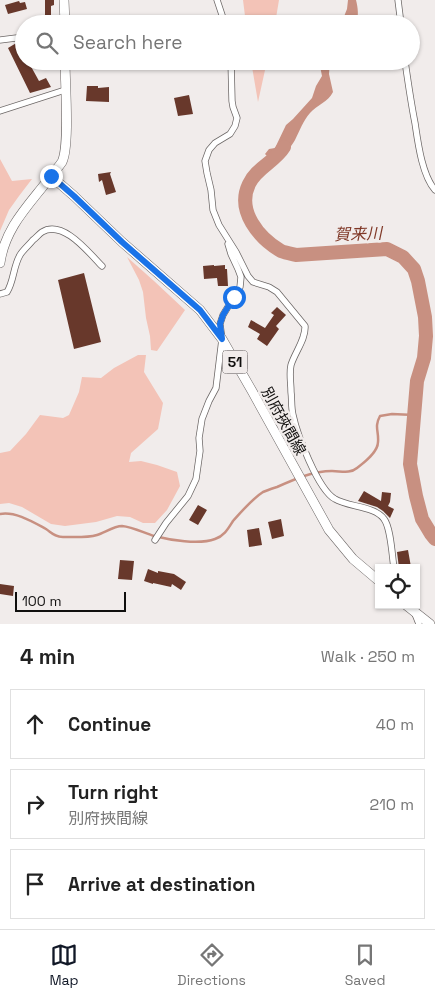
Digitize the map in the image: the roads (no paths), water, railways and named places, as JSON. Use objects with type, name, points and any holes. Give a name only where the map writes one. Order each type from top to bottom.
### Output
[{"type":"main road","points":[[64,0],[65,15]]},
{"type":"main road","points":[[0,263],[8,235],[19,216],[62,160],[66,128],[65,70]]},
{"type":"main road","name":"別府挾間線","points":[[51,176],[122,242],[200,310],[222,339],[329,530],[353,559],[375,578]]},
{"type":"main road","points":[[411,609],[430,624]]},
{"type":"street","points":[[217,0],[222,15]]},
{"type":"street","points":[[398,0],[400,15]]},
{"type":"street","points":[[0,40],[15,38]]},
{"type":"street","points":[[231,70],[232,102],[237,118],[235,126],[230,134],[215,143],[209,150],[205,161],[213,210],[219,225],[253,282],[269,287],[276,292],[305,326],[306,333],[295,353],[290,376],[292,412],[298,433],[307,457],[321,483],[334,499],[370,510],[383,517],[387,524],[393,564]]},
{"type":"street","points":[[406,70],[421,158],[431,186],[435,190]]},
{"type":"street","points":[[0,111],[65,90]]},
{"type":"street","points":[[0,294],[7,292],[11,286],[21,254],[42,232],[52,228],[63,230],[102,266]]},
{"type":"street","points":[[155,540],[188,496],[196,479],[202,419],[216,388],[222,339],[220,324],[223,315],[240,287],[241,277],[227,239]]},
{"type":"street","points":[[415,612],[419,624]]},
{"type":"waterway","name":"賀来川","points":[[284,147],[276,157],[252,178],[246,194],[245,204],[248,214],[252,223],[265,239],[281,251],[296,255],[387,249],[403,257],[414,269],[425,317],[426,336],[424,358],[417,381],[410,464],[422,519],[435,539]]},
{"type":"waterway","points":[[0,514],[6,513],[24,518],[60,537],[93,536],[122,526],[168,539],[193,542],[208,541],[218,538],[223,534],[244,509],[263,492],[311,474],[325,471],[348,472],[357,468],[376,449],[378,442],[377,423],[380,416],[392,414],[414,415]]}]
